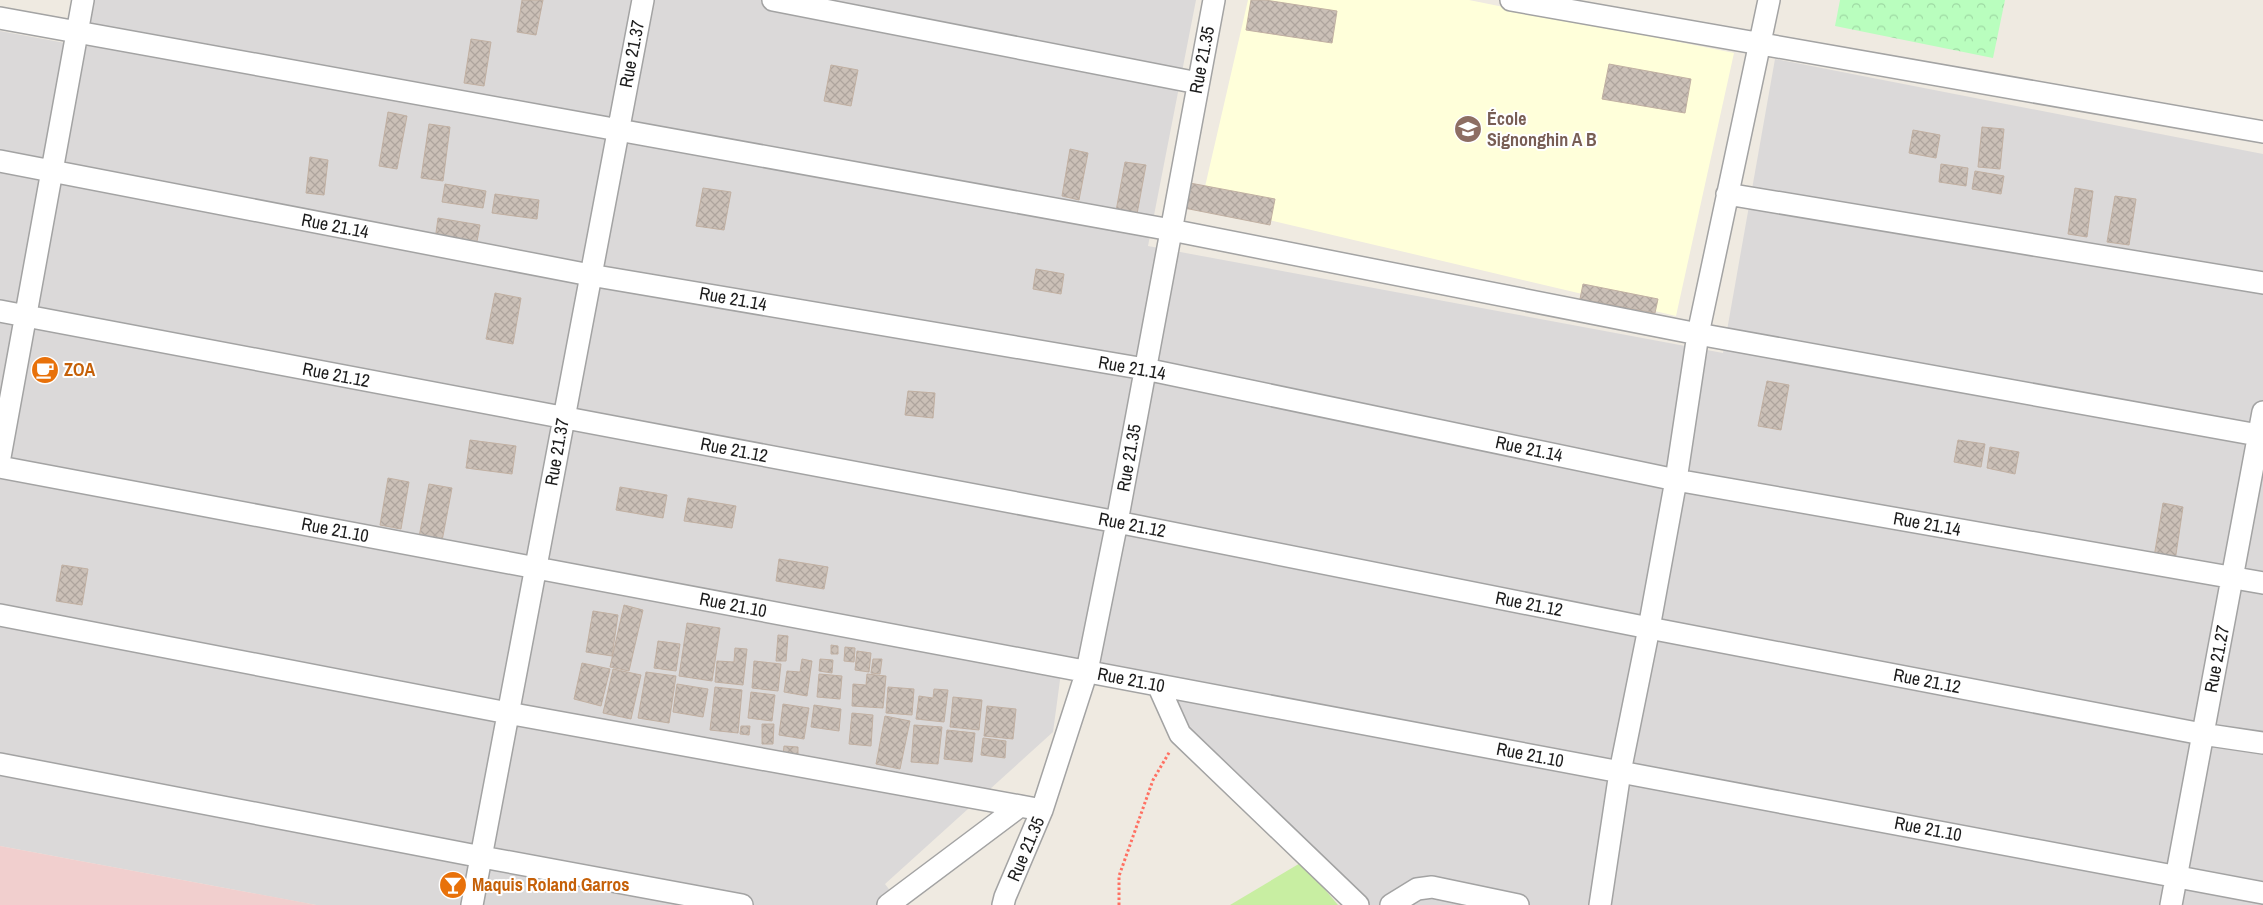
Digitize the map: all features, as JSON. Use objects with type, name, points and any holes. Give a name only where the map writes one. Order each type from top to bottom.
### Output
[{"type":"street","points":[[0,457],[83,0]]},
{"type":"street","name":"Rue 21.37","points":[[472,905],[643,0]]},
{"type":"street","points":[[773,0],[1198,83]]},
{"type":"street","name":"Rue 21.35","points":[[1003,905],[1042,810],[1087,671],[1117,522],[1214,0]]},
{"type":"street","points":[[1511,0],[2263,132]]},
{"type":"street","points":[[1600,905],[1620,772],[1676,480],[1698,334],[1769,0]]},
{"type":"street","points":[[0,18],[1171,230],[1698,334],[2261,435]]},
{"type":"street","name":"Rue 21.14","points":[[0,161],[590,275],[1145,369],[1676,480],[2263,583]]},
{"type":"street","points":[[1727,194],[2263,283]]},
{"type":"street","name":"Rue 21.12","points":[[0,311],[1117,522],[1649,628],[2202,734],[2263,743]]},
{"type":"street","name":"Rue 21.27","points":[[2172,905],[2202,734],[2261,435],[2263,412]]},
{"type":"street","name":"Rue 21.10","points":[[0,467],[2263,893]]},
{"type":"street","points":[[0,615],[508,712],[1042,810]]},
{"type":"street","points":[[1158,685],[1180,734],[1358,905]]},
{"type":"street","points":[[0,764],[742,905]]},
{"type":"street","points":[[888,905],[1020,806]]},
{"type":"street","points":[[1391,905],[1417,889],[1432,887],[1518,905]]},
{"type":"path","points":[[1119,905],[1119,876],[1150,788],[1180,734]]},
{"type":"shaded area","points":[[94,0],[1196,0],[1148,246],[1723,353],[1775,59],[2263,154],[2263,905],[1367,905],[1188,732],[1168,679],[1063,658],[1053,732],[885,884],[901,905],[316,905],[0,846],[0,31],[87,47]]},
{"type":"shaded area","name":"École Signonghin A B","points":[[1248,0],[1469,0],[1734,53],[1676,316],[1201,204]]},
{"type":"shaded area","points":[[0,846],[306,903],[316,905],[0,905]]},
{"type":"green space","points":[[1840,0],[2005,0],[1993,58],[1835,26]]},
{"type":"green space","points":[[1302,862],[1338,905],[1230,905]]},
{"type":"building","points":[[522,0],[543,0],[536,35],[517,32]]},
{"type":"building","points":[[1251,0],[1265,0],[1337,11],[1332,43],[1246,30]]},
{"type":"building","points":[[471,39],[491,42],[484,86],[464,83]]},
{"type":"building","points":[[1609,64],[1691,79],[1685,113],[1602,99]]},
{"type":"building","points":[[831,65],[858,70],[851,106],[824,101]]},
{"type":"building","points":[[388,112],[407,116],[397,169],[379,166]]},
{"type":"building","points":[[429,124],[450,127],[443,181],[421,178]]},
{"type":"building","points":[[1982,127],[2004,129],[2000,169],[1978,167]]},
{"type":"building","points":[[1913,130],[1940,135],[1936,158],[1909,153]]},
{"type":"building","points":[[1070,149],[1088,153],[1079,200],[1062,196]]},
{"type":"building","points":[[310,157],[328,160],[324,195],[306,193]]},
{"type":"building","points":[[1125,162],[1146,165],[1137,214],[1116,211]]},
{"type":"building","points":[[1941,164],[1968,168],[1966,186],[1939,182]]},
{"type":"building","points":[[1975,171],[2004,176],[2001,194],[1972,189]]},
{"type":"building","points":[[1190,183],[1275,199],[1270,225],[1184,208]]},
{"type":"building","points":[[445,184],[486,191],[483,208],[442,202]]},
{"type":"building","points":[[703,188],[731,192],[724,230],[696,226]]},
{"type":"building","points":[[2075,188],[2093,191],[2087,237],[2068,234]]},
{"type":"building","points":[[495,194],[539,200],[537,219],[492,213]]},
{"type":"building","points":[[2115,196],[2136,199],[2129,245],[2107,242]]},
{"type":"building","points":[[438,218],[480,225],[476,247],[435,240]]},
{"type":"building","points":[[1036,269],[1064,274],[1061,294],[1033,289]]},
{"type":"building","points":[[1583,284],[1658,299],[1655,313],[1580,299]]},
{"type":"building","points":[[495,293],[521,298],[513,344],[486,339]]},
{"type":"building","points":[[1767,381],[1789,385],[1781,430],[1758,426]]},
{"type":"building","points":[[908,391],[935,393],[933,418],[905,415]]},
{"type":"building","points":[[470,440],[516,446],[512,474],[466,468]]},
{"type":"building","points":[[1958,440],[1985,444],[1981,467],[1954,462]]},
{"type":"building","points":[[1990,447],[2019,452],[2015,474],[1987,468]]},
{"type":"building","points":[[388,478],[409,482],[401,529],[380,525]]},
{"type":"building","points":[[429,484],[452,488],[442,541],[419,537]]},
{"type":"building","points":[[620,487],[667,495],[663,518],[616,510]]},
{"type":"building","points":[[688,498],[736,506],[732,528],[684,521]]},
{"type":"building","points":[[2163,503],[2183,507],[2175,561],[2154,557]]},
{"type":"building","points":[[779,559],[828,567],[824,589],[776,581]]},
{"type":"building","points":[[62,565],[88,569],[82,605],[56,601]]},
{"type":"building","points":[[624,605],[643,610],[629,671],[610,667]]},
{"type":"building","points":[[593,611],[618,615],[612,656],[586,652]]},
{"type":"building","points":[[687,623],[720,628],[712,681],[679,676]]},
{"type":"building","points":[[778,635],[788,636],[786,661],[776,661]]},
{"type":"building","points":[[658,641],[680,644],[676,671],[654,668]]},
{"type":"building","points":[[831,645],[838,646],[838,654],[831,654]]},
{"type":"building","points":[[845,647],[855,648],[854,662],[844,661]]},
{"type":"building","points":[[735,648],[747,649],[743,685],[715,682],[717,661],[734,662]]},
{"type":"building","points":[[857,651],[871,653],[869,672],[855,670]]},
{"type":"building","points":[[802,659],[812,661],[807,696],[784,692],[787,671],[800,672]]},
{"type":"building","points":[[820,659],[833,660],[832,673],[819,671]]},
{"type":"building","points":[[873,659],[882,659],[880,674],[871,673]]},
{"type":"building","points":[[754,661],[781,664],[778,691],[752,688]]},
{"type":"building","points":[[582,663],[610,669],[601,706],[574,699]]},
{"type":"building","points":[[613,669],[641,675],[631,719],[603,713]]},
{"type":"building","points":[[646,672],[676,676],[669,723],[638,718]]},
{"type":"building","points":[[819,674],[842,676],[840,699],[817,697]]},
{"type":"building","points":[[867,674],[886,676],[883,708],[852,706],[853,684],[866,685]]},
{"type":"building","points":[[677,684],[708,689],[703,717],[673,712]]},
{"type":"building","points":[[715,687],[742,690],[738,733],[710,730]]},
{"type":"building","points":[[888,687],[914,689],[912,715],[886,713]]},
{"type":"building","points":[[934,689],[948,690],[944,722],[916,719],[919,696],[933,698]]},
{"type":"building","points":[[751,692],[775,695],[772,721],[748,718]]},
{"type":"building","points":[[953,697],[982,700],[979,730],[950,727]]},
{"type":"building","points":[[783,704],[809,708],[804,739],[779,735]]},
{"type":"building","points":[[814,705],[841,709],[839,731],[811,727]]},
{"type":"building","points":[[987,706],[1016,709],[1013,739],[984,736]]},
{"type":"building","points":[[852,713],[873,715],[871,746],[849,744]]},
{"type":"building","points":[[885,716],[910,721],[900,769],[876,764]]},
{"type":"building","points":[[762,724],[774,724],[773,744],[762,744]]},
{"type":"building","points":[[914,725],[942,727],[938,764],[911,762]]},
{"type":"building","points":[[741,726],[750,726],[749,735],[740,734]]},
{"type":"building","points":[[947,730],[975,733],[972,762],[944,759]]},
{"type":"building","points":[[983,738],[1006,741],[1005,758],[981,755]]},
{"type":"building","points":[[784,746],[798,747],[798,757],[783,755]]},
{"type":"place","name":"École Signonghin A B","points":[[1468,129]]},
{"type":"place","name":"ZOA","points":[[45,370]]},
{"type":"place","name":"Maquis Roland Garros","points":[[453,885]]}]
